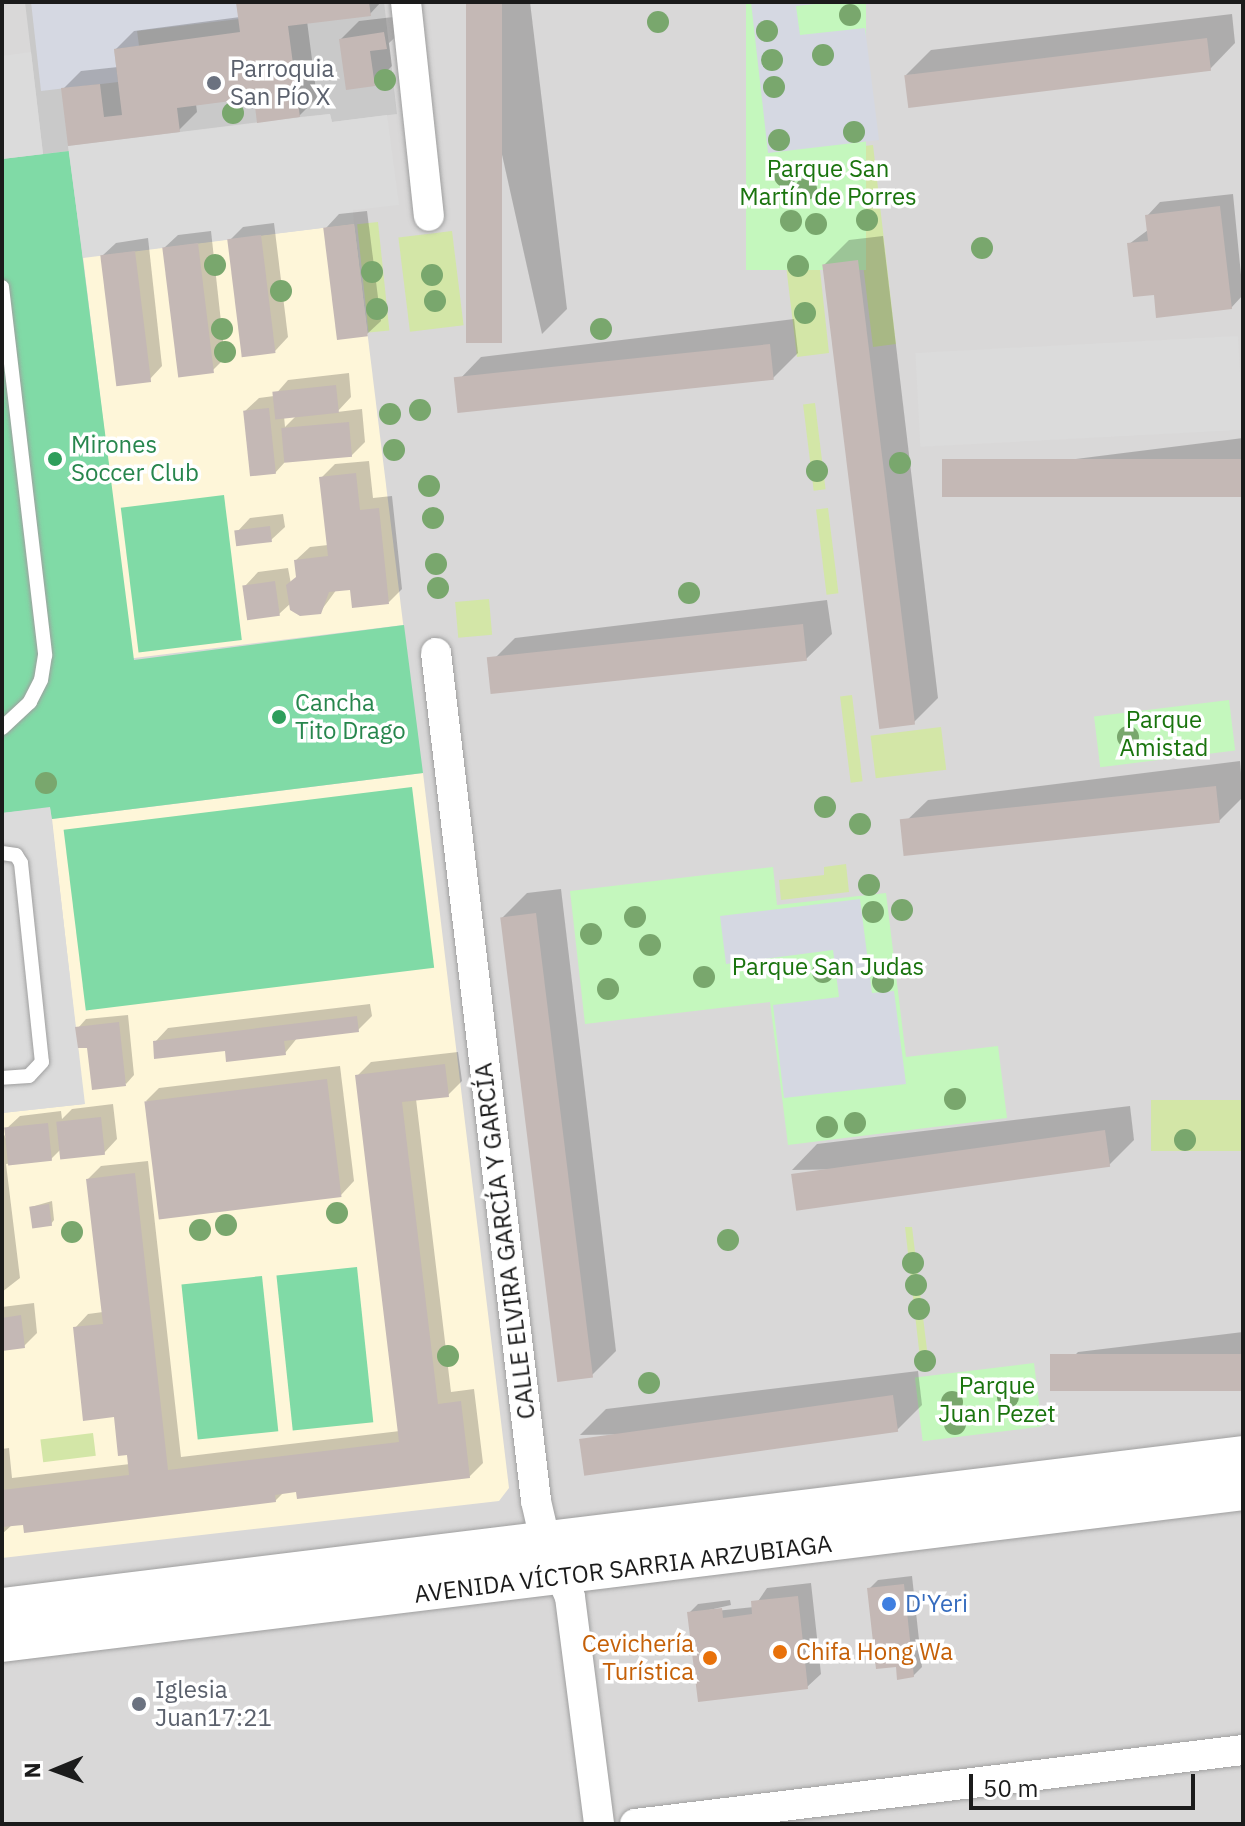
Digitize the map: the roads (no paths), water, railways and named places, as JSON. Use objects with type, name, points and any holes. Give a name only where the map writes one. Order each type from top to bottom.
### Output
[{"type":"street","points":[[406,2],[429,216]]},
{"type":"street","name":"CALLE ELVIRA GARCÍA Y GARCÍA","points":[[436,653],[536,1501],[545,1540],[570,1597],[599,1824]]},
{"type":"street","name":"AVENIDA VÍCTOR SARRIA ARZUBIAGA","points":[[2,1607],[1243,1455]]},
{"type":"street","name":"AVENIDA VÍCTOR SARRIA ARZUBIAGA","points":[[2,1643],[563,1577],[1243,1491]]},
{"type":"street","points":[[635,1824],[1243,1750]]},
{"type":"lane","points":[[2,287],[45,655],[41,680],[30,702],[2,728]]},
{"type":"lane","points":[[2,853],[16,855],[21,863],[42,1062],[29,1076],[2,1078]]},
{"type":"place","name":"Parroquia San Pío X","points":[[214,83]]},
{"type":"place","name":"Mirones Soccer Club","points":[[55,459]]},
{"type":"place","name":"Cancha Tito Drago","points":[[279,717]]},
{"type":"place","name":"D'Yeri","points":[[889,1604]]},
{"type":"place","name":"Chifa Hong Wa","points":[[780,1652]]},
{"type":"place","name":"Cevichería Turística","points":[[710,1658]]},
{"type":"place","name":"Iglesia Juan17:21","points":[[139,1704]]},
{"type":"park label","name":"Parque San Martín de Porres","points":[[828,183]]},
{"type":"park label","name":"Parque Amistad","points":[[1164,734]]},
{"type":"park label","name":"Parque San Judas","points":[[828,967]]},
{"type":"park label","name":"Parque Juan Pezet","points":[[997,1400]]}]
